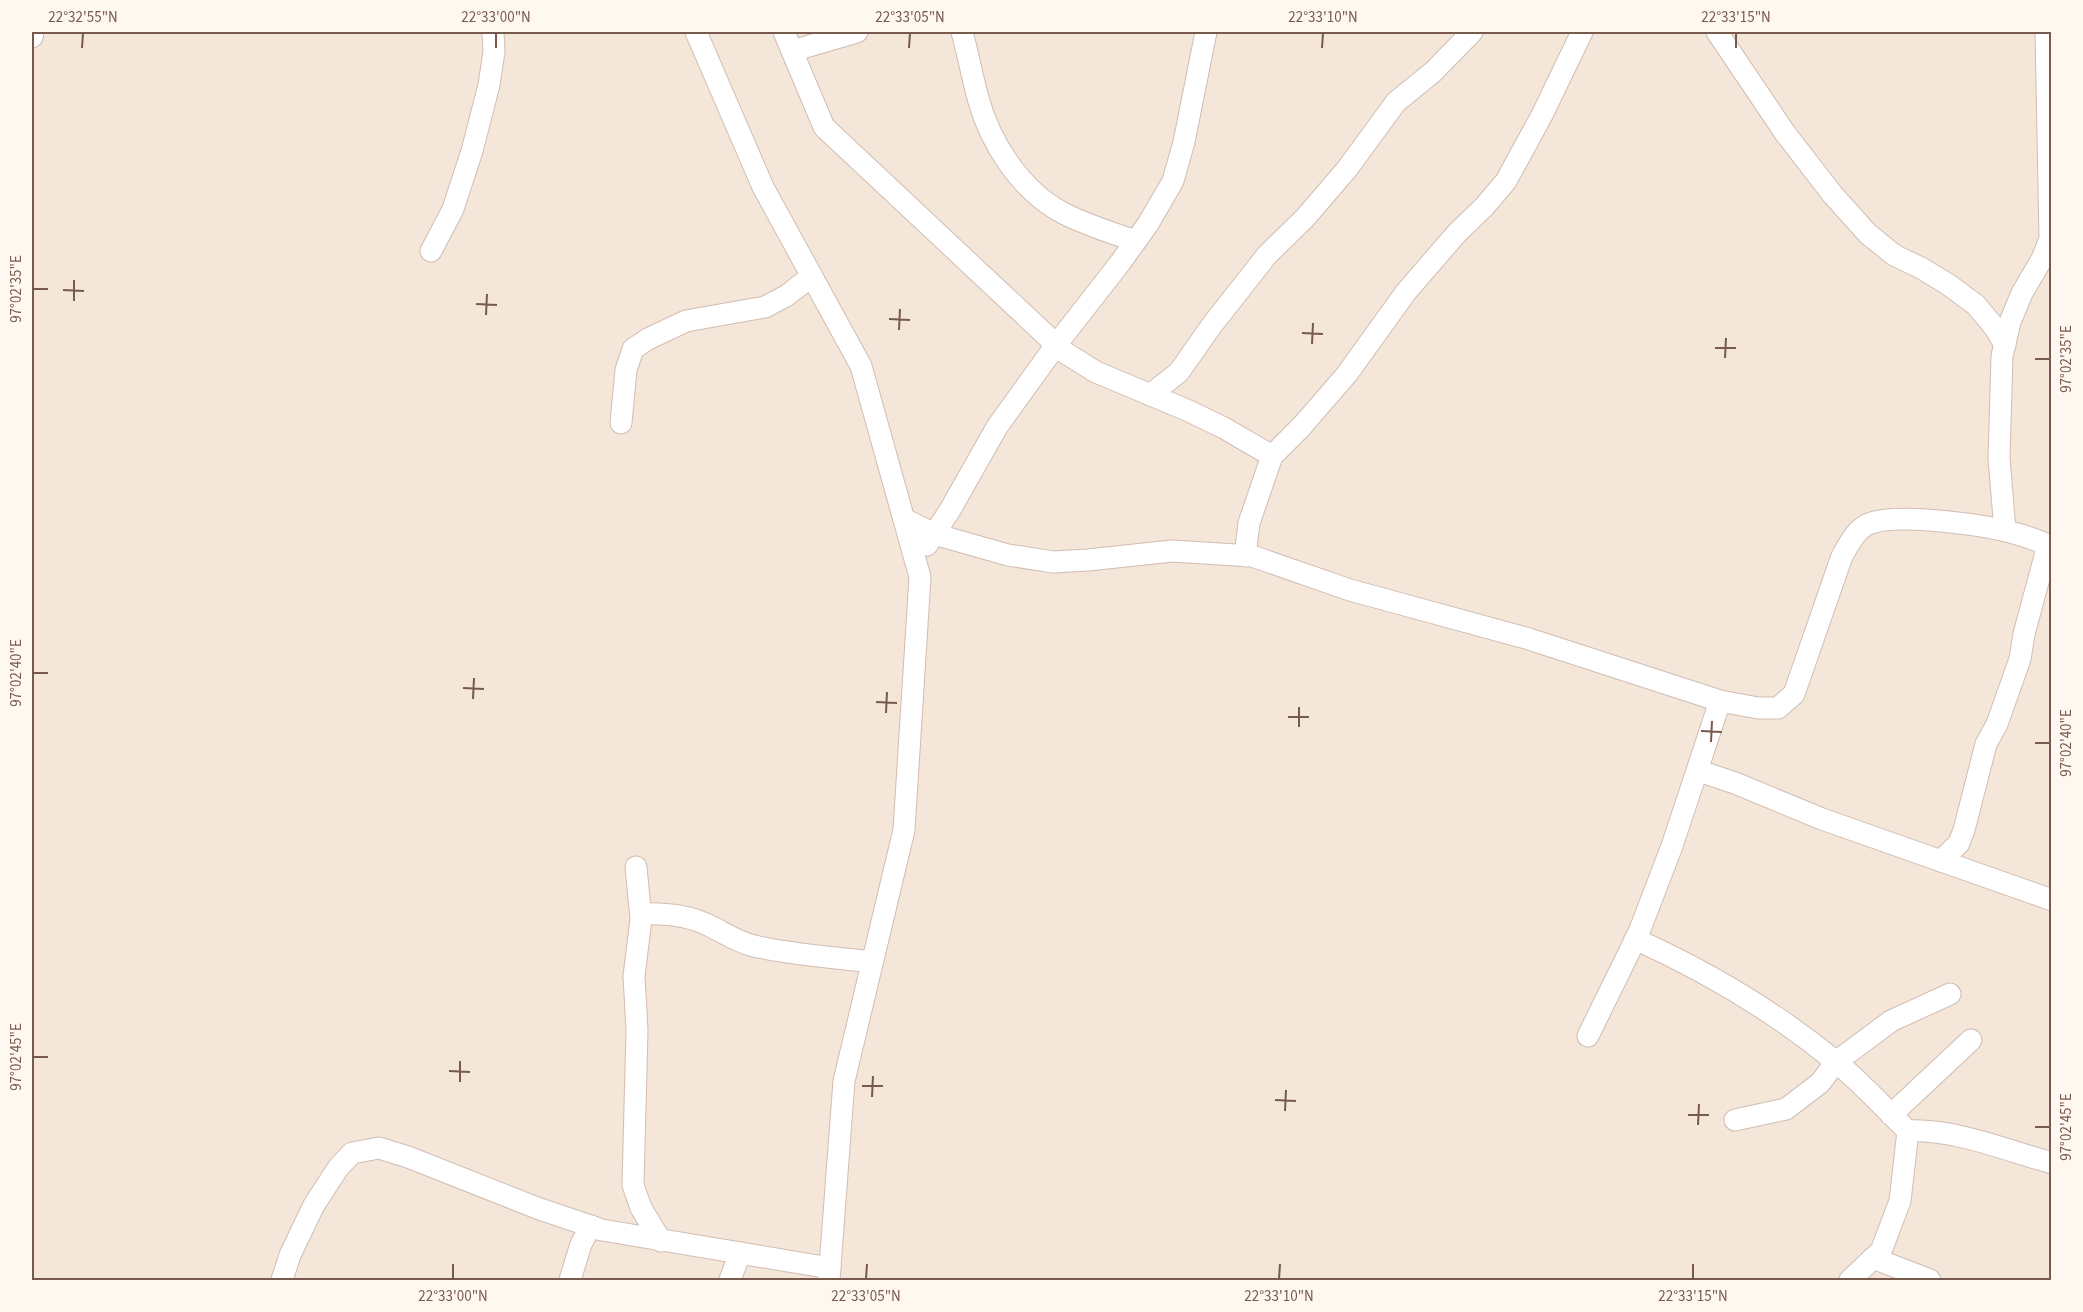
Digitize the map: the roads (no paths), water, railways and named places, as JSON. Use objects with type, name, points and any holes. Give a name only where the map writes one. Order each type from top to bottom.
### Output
[{"type":"street","points":[[32,37],[33,32]]},
{"type":"street","points":[[431,251],[453,209],[472,151],[489,85],[494,52],[493,32]]},
{"type":"street","points":[[282,1281],[290,1255],[314,1205],[338,1168],[352,1153],[379,1148],[408,1157],[501,1195],[591,1226],[662,1241],[741,1253],[829,1274],[843,1081],[904,830],[920,577],[861,366],[763,187],[696,32]]},
{"type":"street","points":[[784,32],[824,127],[1064,352],[1096,372],[1224,428],[1272,456]]},
{"type":"street","points":[[792,51],[856,32]]},
{"type":"street","points":[[962,32],[978,100],[1001,153],[1019,175],[1039,197],[1062,213],[1136,241]]},
{"type":"street","points":[[916,562],[997,427],[1056,345],[1136,241],[1173,181],[1184,142],[1206,32]]},
{"type":"street","points":[[1150,395],[1179,372],[1212,325],[1267,255],[1305,218],[1340,177],[1396,102],[1433,72],[1453,40],[1472,32]]},
{"type":"street","points":[[1245,555],[1249,523],[1272,456],[1302,426],[1347,374],[1406,292],[1506,181],[1542,115],[1582,32]]},
{"type":"street","points":[[1717,32],[1785,133],[1833,195],[1868,234],[1894,255],[1949,285],[1976,305],[1995,328],[2005,345]]},
{"type":"street","points":[[2006,531],[1999,458],[1999,407],[2005,345],[2010,322],[2022,293],[2051,239],[2046,32]]},
{"type":"street","points":[[621,423],[626,370],[633,349],[648,339],[686,321],[765,307],[786,296],[812,276]]},
{"type":"street","points":[[904,519],[934,534],[1008,555],[1053,562],[1172,551],[1245,555],[1300,571],[1350,590],[1529,639],[1720,701],[1758,708],[1779,708],[1794,694],[1842,556],[1853,537],[1869,523],[1893,519],[1928,520],[2006,531],[2050,545],[2024,634],[2020,659],[1997,724],[1986,744],[1964,830],[1959,843],[1941,861]]},
{"type":"street","points":[[1588,1036],[1635,939],[1672,846],[1699,771],[1720,701]]},
{"type":"street","points":[[1699,771],[1735,783],[1822,819],[2052,900]]},
{"type":"street","points":[[636,867],[641,914],[634,976],[637,1030],[633,1185],[642,1208],[662,1241]]},
{"type":"street","points":[[641,914],[664,913],[687,918],[753,946],[872,962]]},
{"type":"street","points":[[1635,939],[1672,956],[1780,1019],[1836,1062],[1908,1131],[1927,1131],[1967,1139],[2052,1163]]},
{"type":"street","points":[[1735,1120],[1786,1109],[1820,1083],[1836,1062],[1891,1021],[1950,994]]},
{"type":"street","points":[[1891,1115],[1971,1040]]},
{"type":"street","points":[[1850,1281],[1881,1251],[1900,1201],[1908,1131]]},
{"type":"street","points":[[570,1281],[581,1244],[591,1226]]},
{"type":"street","points":[[730,1281],[741,1253]]},
{"type":"street","points":[[1873,1258],[1930,1281]]}]
